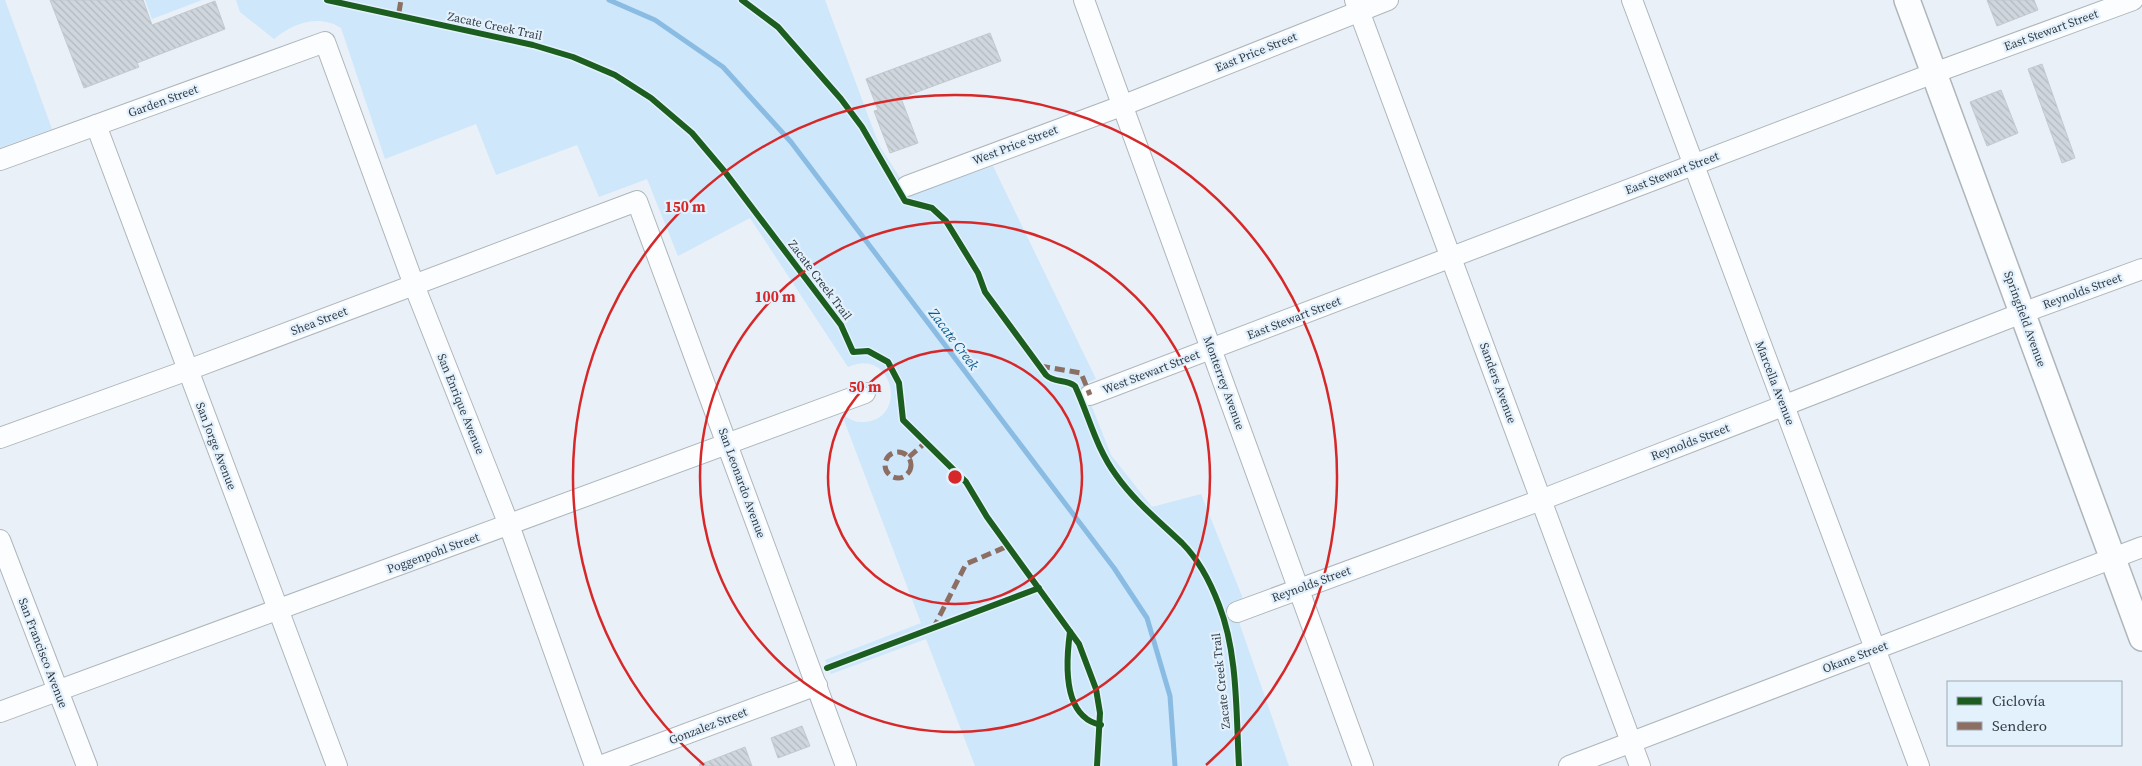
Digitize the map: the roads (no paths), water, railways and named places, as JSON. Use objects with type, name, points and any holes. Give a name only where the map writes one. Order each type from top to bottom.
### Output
[{"type":"main road","name":"Springfield Avenue","points":[[1907,0],[2142,638]]},
{"type":"street","name":"Monterrey Avenue","points":[[1084,0],[1124,104],[1363,766]]},
{"type":"street","name":"East Price Street","points":[[1124,104],[1357,6],[1388,0]]},
{"type":"street","name":"Marcella Avenue","points":[[1632,0],[1919,766]]},
{"type":"street","name":"East Stewart Street","points":[[1212,349],[1934,73],[2133,0]]},
{"type":"street","name":"Sanders Avenue","points":[[1357,6],[1640,766]]},
{"type":"street","name":"Garden Street","points":[[0,160],[326,42]]},
{"type":"street","name":"San Enrique Avenue","points":[[326,42],[414,285],[509,525],[595,766]]},
{"type":"street","name":"West Price Street","points":[[907,186],[1124,104]]},
{"type":"street","name":"San Jorge Avenue","points":[[96,125],[337,766]]},
{"type":"street","name":"Shea Street","points":[[0,438],[188,370],[637,201]]},
{"type":"street","name":"San Leonardo Avenue","points":[[637,201],[846,766]]},
{"type":"street","name":"Reynolds Street","points":[[1237,612],[1541,500],[2022,313],[2142,269]]},
{"type":"street","name":"West Stewart Street","points":[[1090,395],[1212,349]]},
{"type":"street","name":"Poggenpohl Street","points":[[0,712],[865,393]]},
{"type":"street","name":"San Francisco Avenue","points":[[0,540],[87,766]]},
{"type":"street","name":"Okane Street","points":[[1569,766],[2142,547]]},
{"type":"street","name":"Gonzalez Street","points":[[600,766],[816,685]]},
{"type":"waterway","name":"Zacate Creek","points":[[609,0],[655,20],[723,67],[791,142],[1114,568],[1147,618],[1170,696],[1175,766]]}]
